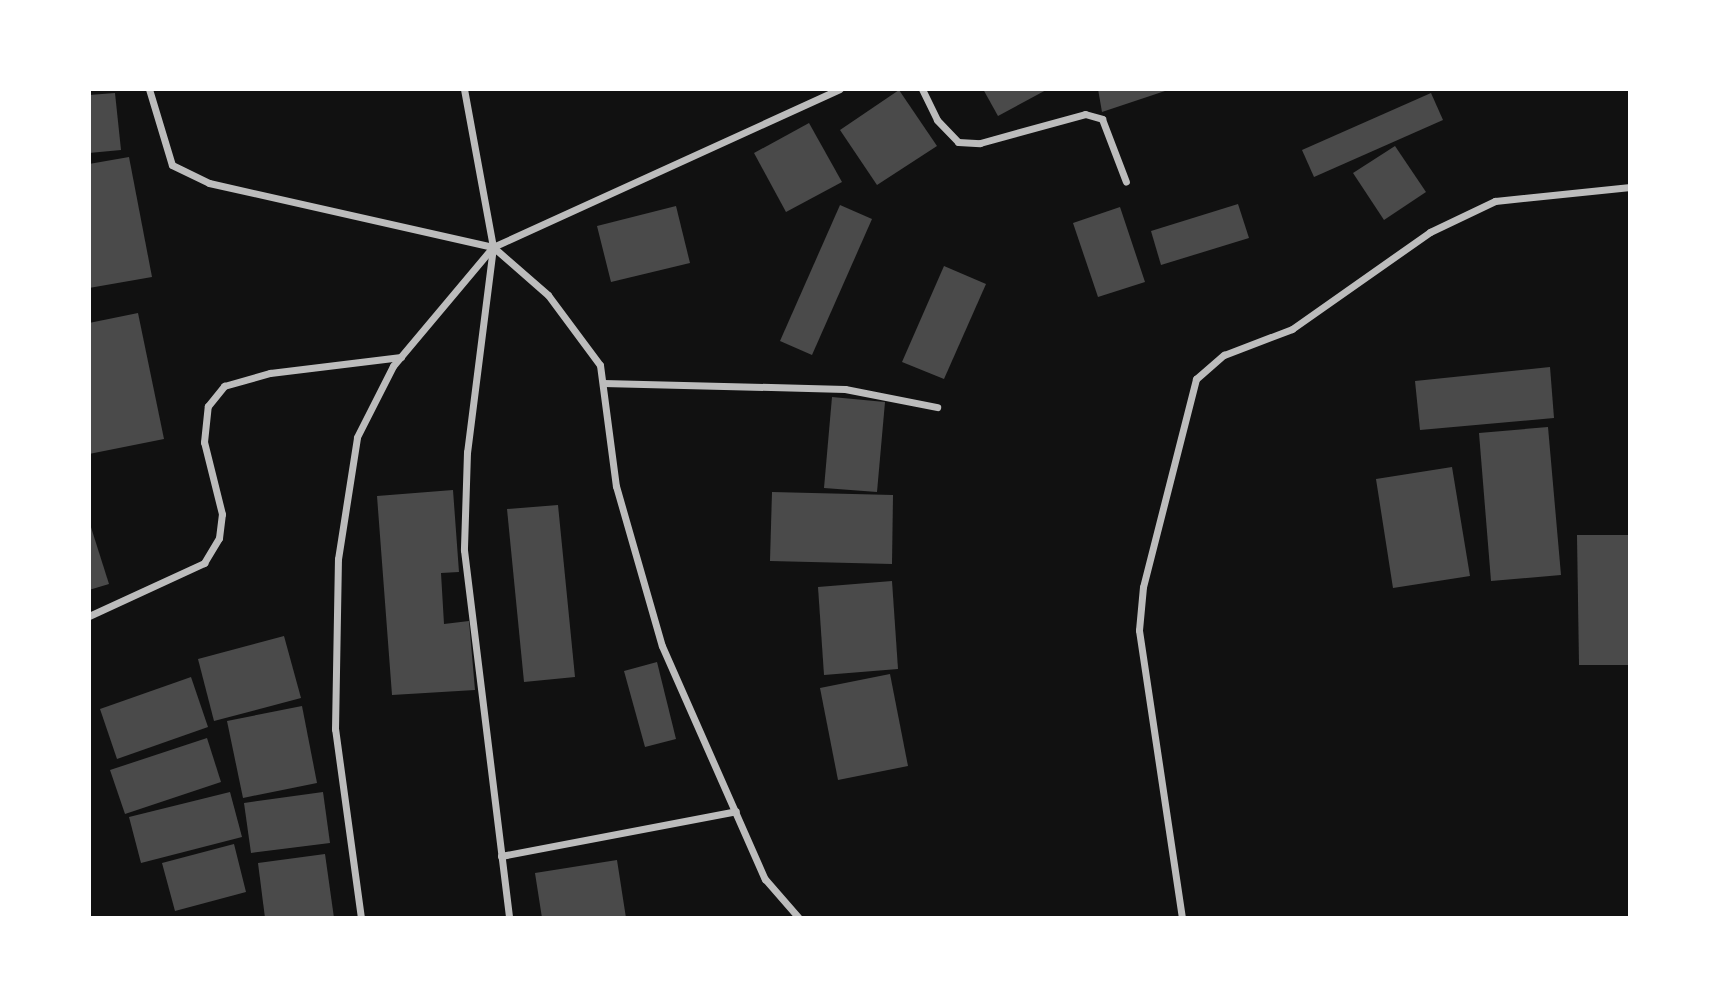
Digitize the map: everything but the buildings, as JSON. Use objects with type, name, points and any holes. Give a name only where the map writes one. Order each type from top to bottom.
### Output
[{"type":"street","points":[[149,89],[172,164],[209,183],[493,247],[548,295],[600,365],[616,486],[662,646],[765,879],[799,918]]},
{"type":"street","points":[[464,89],[493,247],[467,452],[464,550],[509,918]]},
{"type":"street","points":[[361,918],[335,729],[338,559],[357,437],[401,357],[493,247],[839,89]]},
{"type":"street","points":[[922,89],[937,120],[958,142],[980,143],[1085,114],[1102,119],[1126,182]]},
{"type":"street","points":[[1182,918],[1139,630],[1143,587],[1196,379],[1224,355],[1292,329],[1430,232],[1494,201],[1630,187]]},
{"type":"street","points":[[89,617],[204,563],[209,555],[222,514],[204,442],[208,406],[224,386],[270,373],[401,357]]},
{"type":"street","points":[[603,383],[845,389],[937,408]]},
{"type":"street","points":[[501,856],[736,811]]}]
